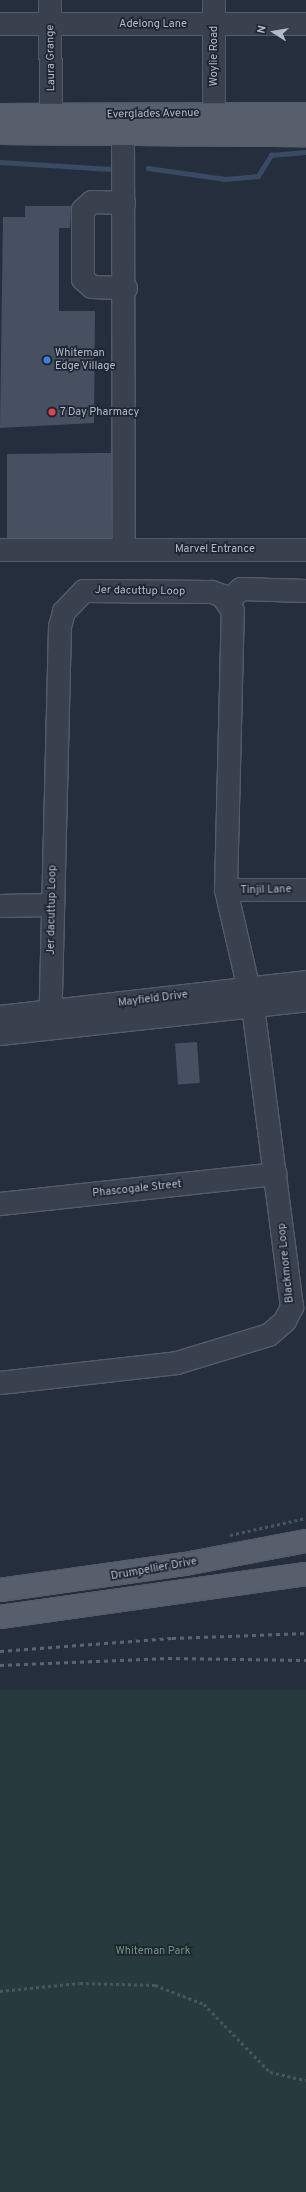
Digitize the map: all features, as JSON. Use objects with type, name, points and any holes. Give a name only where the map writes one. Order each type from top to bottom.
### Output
[{"type":"main road","name":"Everglades Avenue","points":[[0,115],[214,113],[306,114]]},
{"type":"main road","name":"Everglades Avenue","points":[[0,133],[306,135]]},
{"type":"main road","name":"Drumpellier Drive","points":[[0,1590],[101,1578],[306,1541]]},
{"type":"main road","points":[[0,1617],[306,1574]]},
{"type":"street","name":"Laura Grange","points":[[50,0],[51,115]]},
{"type":"street","name":"Woylie Road","points":[[214,0],[214,113]]},
{"type":"street","name":"Adelong Lane","points":[[0,24],[306,24]]},
{"type":"street","points":[[123,135],[126,288],[124,549]]},
{"type":"street","points":[[124,203],[92,202],[83,210],[83,279],[92,287],[126,288]]},
{"type":"street","name":"Marvel Entrance","points":[[0,550],[306,550]]},
{"type":"street","points":[[251,998],[226,890],[234,627],[234,611],[228,602],[241,589],[306,591]]},
{"type":"street","name":"Jer dacuttup Loop","points":[[50,1020],[60,627],[64,612],[84,591],[95,590],[212,592],[228,602]]},
{"type":"street","name":"Tinjil Lane","points":[[226,890],[306,890]]},
{"type":"street","points":[[0,906],[52,905]]},
{"type":"street","name":"Mayfield Drive","points":[[251,998],[306,982]]},
{"type":"street","name":"Mayfield Drive","points":[[0,1034],[50,1020],[251,998],[306,1000]]},
{"type":"street","name":"Blackmore Loop","points":[[0,1383],[177,1363],[269,1335],[284,1321],[292,1307],[251,998]]},
{"type":"street","name":"Mayfield Drive","points":[[0,1017],[50,1020]]},
{"type":"street","name":"Phascogale Street","points":[[0,1204],[275,1174]]},
{"type":"path","points":[[0,1992],[80,1983],[155,1985],[204,2004],[270,2072],[306,2080]]},
{"type":"green space","name":"Whiteman Park","points":[[0,1690],[306,1690],[306,2192],[0,2192]]},
{"type":"building","name":"Whiteman Edge Village","points":[[25,206],[71,206],[70,228],[59,228],[59,311],[95,311],[94,423],[0,428],[3,217],[25,217]]},
{"type":"building","points":[[111,453],[111,538],[7,538],[7,454]]},
{"type":"building","points":[[197,1042],[200,1083],[178,1084],[175,1044]]},
{"type":"waterway","points":[[148,168],[225,179],[258,176],[271,155],[306,152]]},
{"type":"waterway","points":[[0,162],[111,169]]},
{"type":"railway","points":[[0,1651],[172,1638],[306,1633]]},
{"type":"railway","points":[[0,1665],[168,1658],[306,1660]]},
{"type":"place","name":"Whiteman Edge Village","points":[[47,360]]},
{"type":"place","name":"7 Day Pharmacy","points":[[52,412]]}]
